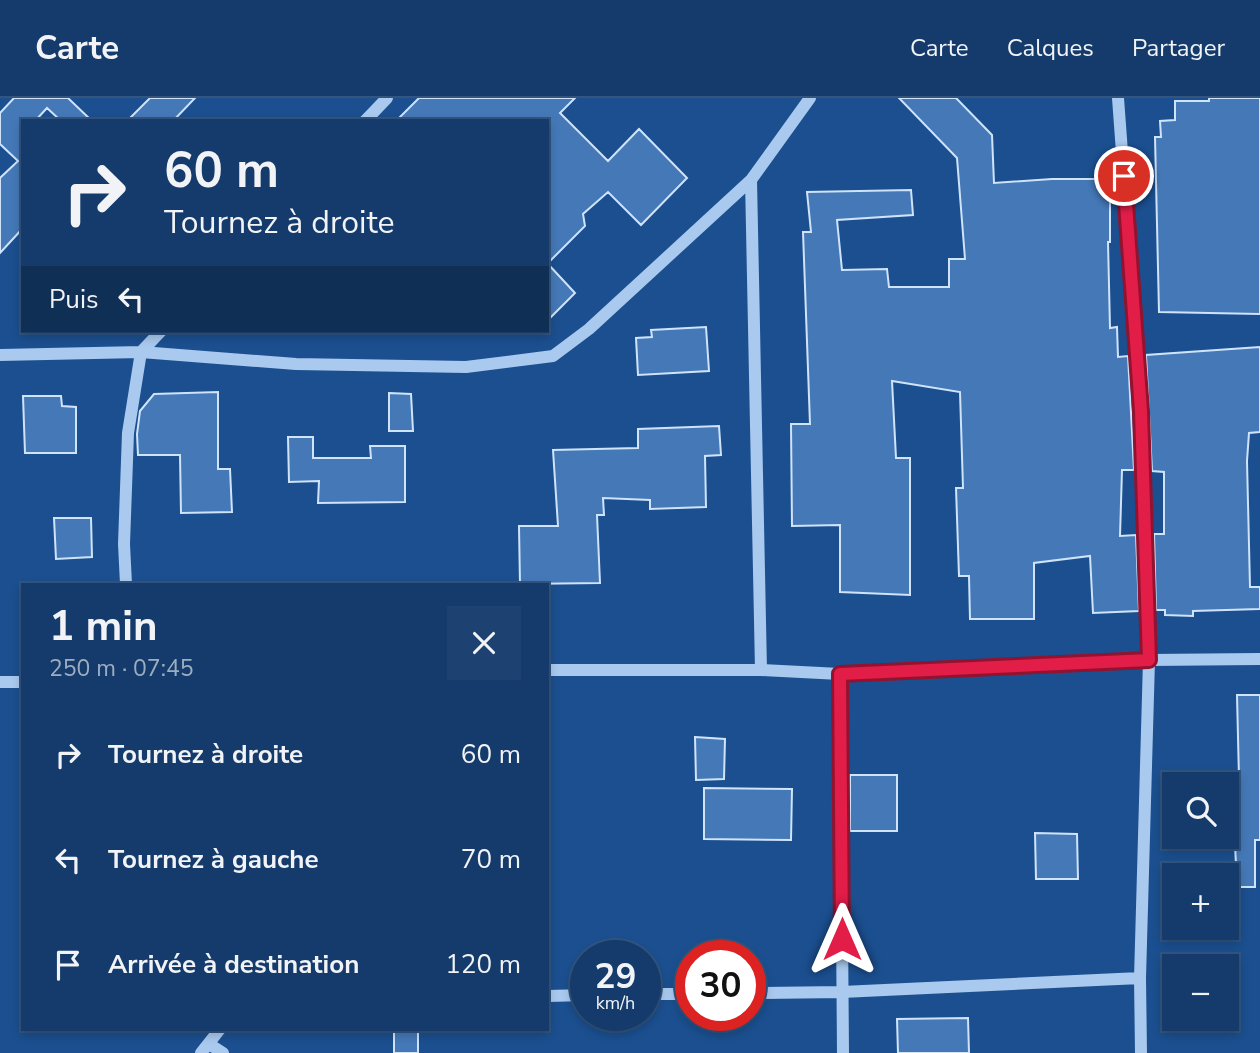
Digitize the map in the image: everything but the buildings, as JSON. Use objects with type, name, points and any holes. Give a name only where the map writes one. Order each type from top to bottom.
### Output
[{"type":"street","points":[[367,119],[387,98]]},
{"type":"street","points":[[0,355],[141,352],[296,364],[466,367],[553,356],[589,328],[751,180],[810,98]]},
{"type":"street","points":[[1118,98],[1141,411],[1149,660],[1140,978],[1141,1053]]},
{"type":"street","points":[[751,180],[761,670]]},
{"type":"street","points":[[125,583],[128,433],[141,352],[160,333]]},
{"type":"street","points":[[549,670],[761,670],[840,674],[1149,660],[1260,659]]},
{"type":"street","points":[[840,674],[843,1053]]},
{"type":"street","points":[[0,682],[21,682]]},
{"type":"street","points":[[766,993],[842,992],[1140,978]]},
{"type":"street","points":[[549,996],[570,995]]},
{"type":"street","points":[[218,1031],[205,1049],[223,1053]]},
{"type":"route","points":[[842,939],[840,674],[1149,660],[1141,411],[1124,176]]}]
